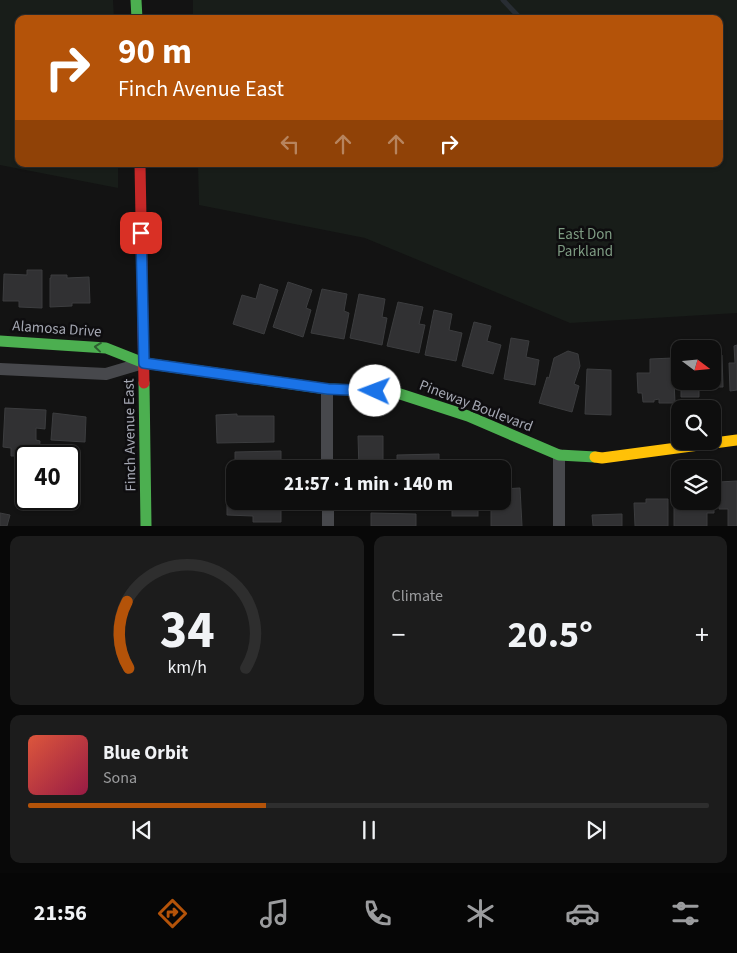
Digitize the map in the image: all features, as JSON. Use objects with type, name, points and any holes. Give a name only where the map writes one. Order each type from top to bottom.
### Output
[{"type":"street","points":[[136,0],[137,15]]},
{"type":"street","name":"Finch Avenue East","points":[[140,167],[146,526]]},
{"type":"street","name":"Alamosa Drive","points":[[0,341],[106,348],[144,363]]},
{"type":"street","points":[[0,369],[106,374],[144,363]]},
{"type":"street","name":"Pineway Boulevard","points":[[144,363],[328,389],[391,391],[468,416],[559,455],[602,458],[737,440]]},
{"type":"street","points":[[328,389],[328,460]]},
{"type":"street","points":[[559,455],[559,526]]},
{"type":"street","points":[[328,510],[328,526]]},
{"type":"green space","points":[[0,0],[113,0],[114,15],[15,15],[15,167],[118,167],[118,188],[0,165]]},
{"type":"green space","name":"East Don Parkland","points":[[193,0],[737,0],[737,313],[570,323],[365,238],[199,205],[198,167],[723,167],[723,15],[193,15]]},
{"type":"building","points":[[27,270],[42,270],[42,308],[19,307],[19,301],[3,301],[4,274],[27,275]]},
{"type":"building","points":[[51,275],[67,275],[67,278],[89,277],[90,303],[72,303],[72,306],[50,307]]},
{"type":"building","points":[[288,282],[312,290],[306,308],[311,310],[303,337],[273,327]]},
{"type":"building","points":[[260,284],[278,290],[264,334],[233,324],[242,295],[256,299]]},
{"type":"building","points":[[322,289],[347,294],[344,311],[349,313],[344,339],[311,333]]},
{"type":"building","points":[[359,294],[385,299],[382,317],[387,318],[382,345],[350,338]]},
{"type":"building","points":[[398,302],[423,307],[419,324],[425,325],[419,353],[387,346]]},
{"type":"building","points":[[434,310],[452,314],[449,330],[462,333],[456,361],[425,355]]},
{"type":"building","points":[[474,322],[491,326],[487,341],[501,345],[493,374],[462,366]]},
{"type":"building","points":[[511,338],[529,341],[526,357],[539,360],[535,385],[504,379]]},
{"type":"building","points":[[737,345],[737,390],[730,391],[729,363],[735,363],[734,346]]},
{"type":"building","points":[[568,351],[578,354],[580,366],[574,384],[579,386],[572,412],[539,403],[547,377],[549,378],[554,358]]},
{"type":"building","points":[[721,355],[722,355],[723,387],[721,387]]},
{"type":"building","points":[[671,358],[671,390],[674,390],[675,400],[671,400],[671,403],[659,403],[659,399],[654,400],[654,402],[643,402],[642,393],[638,393],[637,373],[650,373],[650,359]]},
{"type":"building","points":[[587,369],[611,370],[611,415],[585,414]]},
{"type":"building","points":[[681,390],[699,390],[699,397],[681,397]]},
{"type":"building","points":[[5,408],[46,410],[45,429],[36,428],[36,440],[40,441],[40,445],[15,445],[15,456],[11,456],[11,448],[3,447]]},
{"type":"building","points":[[53,413],[86,417],[85,442],[51,440]]},
{"type":"building","points":[[237,414],[237,416],[274,416],[274,442],[217,443],[216,415]]},
{"type":"building","points":[[358,436],[383,436],[383,460],[359,460]]},
{"type":"building","points":[[281,451],[281,460],[235,460],[235,452]]},
{"type":"building","points":[[439,454],[439,460],[397,460],[397,455]]},
{"type":"building","points":[[737,481],[737,526],[728,526],[728,509],[721,509],[721,482]]},
{"type":"building","points":[[511,488],[520,488],[522,526],[491,526],[491,510],[511,510]]},
{"type":"building","points":[[646,499],[668,499],[668,526],[635,526],[634,503],[646,503]]},
{"type":"building","points":[[227,510],[281,510],[281,522],[253,522],[253,516],[227,515]]},
{"type":"building","points":[[452,510],[478,510],[478,516],[452,516]]},
{"type":"building","points":[[674,510],[714,510],[714,513],[707,513],[707,526],[674,526]]},
{"type":"building","points":[[0,513],[10,515],[7,526],[0,526]]},
{"type":"building","points":[[371,513],[416,514],[416,526],[371,526]]},
{"type":"building","points":[[622,514],[622,526],[593,526],[592,515]]},
{"type":"waterway","points":[[503,0],[517,15]]},
{"type":"traffic: fast","points":[[136,0],[137,15]]},
{"type":"traffic: fast","points":[[0,341],[106,348],[144,363],[327,389],[391,391],[468,416],[559,455],[595,457]]},
{"type":"traffic: fast","points":[[144,383],[146,526]]},
{"type":"traffic: slow","points":[[595,457],[602,458],[737,440]]},
{"type":"traffic: jam","points":[[140,167],[144,383]]},
{"type":"route","points":[[141,233],[144,363],[328,389],[375,391]]}]
